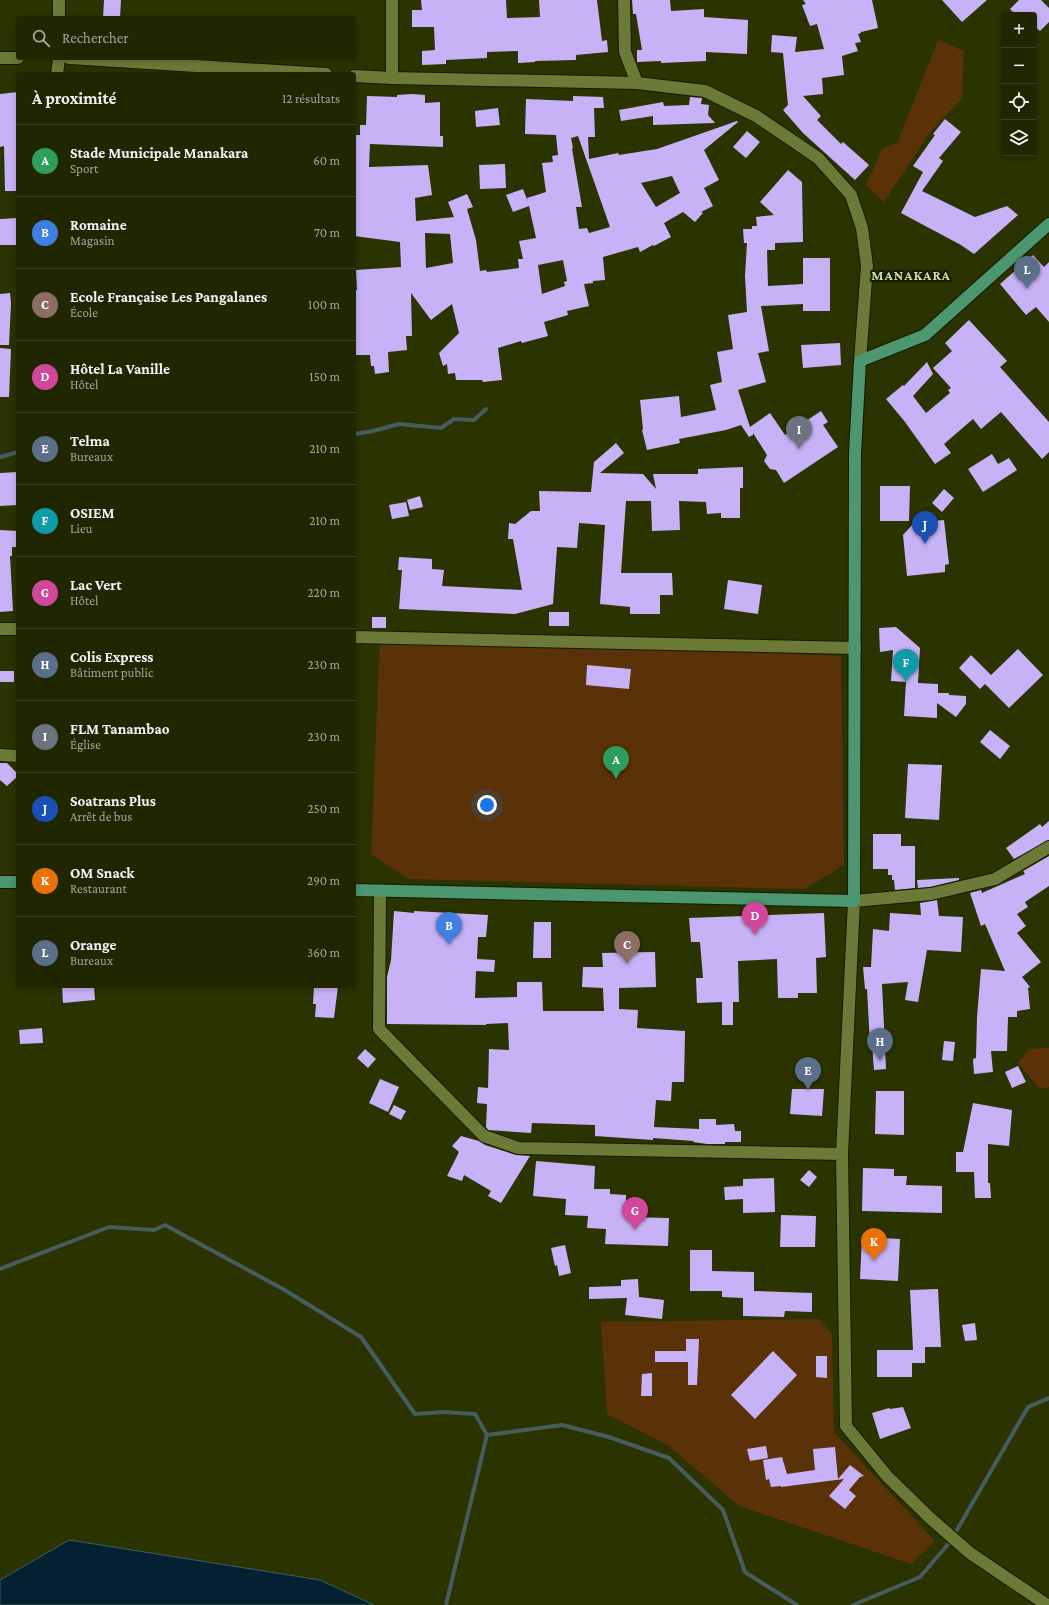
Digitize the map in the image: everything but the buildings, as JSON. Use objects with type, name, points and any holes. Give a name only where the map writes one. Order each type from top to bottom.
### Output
[{"type":"main road","points":[[356,890],[854,901],[855,453],[860,361],[925,335],[1049,224]]},
{"type":"main road","points":[[0,882],[16,882]]},
{"type":"street","points":[[59,0],[59,16]]},
{"type":"street","points":[[392,0],[392,78]]},
{"type":"street","points":[[624,0],[625,52],[637,83]]},
{"type":"street","points":[[0,58],[16,58]]},
{"type":"street","points":[[57,72],[59,60]]},
{"type":"street","points":[[101,60],[294,72]]},
{"type":"street","points":[[356,76],[637,83],[705,91],[756,116],[818,158],[851,195],[862,228],[867,266],[860,361]]},
{"type":"street","points":[[0,629],[16,629]]},
{"type":"street","points":[[356,637],[855,648]]},
{"type":"street","points":[[0,755],[16,756]]},
{"type":"street","points":[[1047,1605],[970,1553],[930,1518],[887,1476],[846,1426],[842,1154],[854,901],[931,894],[995,879],[1049,847]]},
{"type":"street","points":[[380,891],[379,1029],[484,1136],[518,1148],[842,1154]]},
{"type":"shaded area","points":[[938,40],[964,51],[962,99],[931,131],[884,202],[866,185],[882,149],[897,143]]},
{"type":"shaded area","points":[[380,635],[841,656],[844,865],[805,889],[408,879],[371,854]]},
{"type":"shaded area","points":[[1049,1048],[1049,1087],[1040,1089],[1018,1063],[1029,1049]]},
{"type":"shaded area","points":[[819,1319],[832,1334],[834,1432],[935,1541],[911,1564],[739,1506],[669,1446],[607,1414],[601,1322]]},
{"type":"water","points":[[69,1540],[320,1580],[374,1605],[0,1605],[0,1580]]},
{"type":"waterway","points":[[356,434],[399,424],[441,428],[454,419],[474,420],[486,409]]},
{"type":"waterway","points":[[0,457],[16,453]]},
{"type":"waterway","points":[[0,1269],[109,1227],[154,1230],[165,1225],[283,1289],[361,1337],[415,1414],[444,1412],[475,1414],[487,1435],[562,1425],[609,1437],[669,1458],[723,1510],[745,1572],[797,1605]]},
{"type":"waterway","points":[[853,1605],[920,1577],[950,1542],[1028,1407],[1049,1398]]},
{"type":"waterway","points":[[446,1605],[487,1435]]},
{"type":"place","name":"Orange","points":[[1027,289]]},
{"type":"place","name":"FLM Tanambao","points":[[799,449]]},
{"type":"place","name":"Soatrans Plus","points":[[925,544]]},
{"type":"place","name":"OSIEM","points":[[906,682]]},
{"type":"place","name":"Stade Municipale Manakara","points":[[616,779]]},
{"type":"place","name":"Hôtel La Vanille","points":[[755,935]]},
{"type":"place","name":"Romaine","points":[[449,945]]},
{"type":"place","name":"Ecole Française Les Pangalanes","points":[[627,964]]},
{"type":"place","name":"Colis Express","points":[[880,1061]]},
{"type":"place","name":"Telma","points":[[808,1090]]},
{"type":"place","name":"Lac Vert","points":[[635,1230]]},
{"type":"place","name":"OM Snack","points":[[874,1261]]},
{"type":"district","name":"MANAKARA","points":[[911,275]]}]
